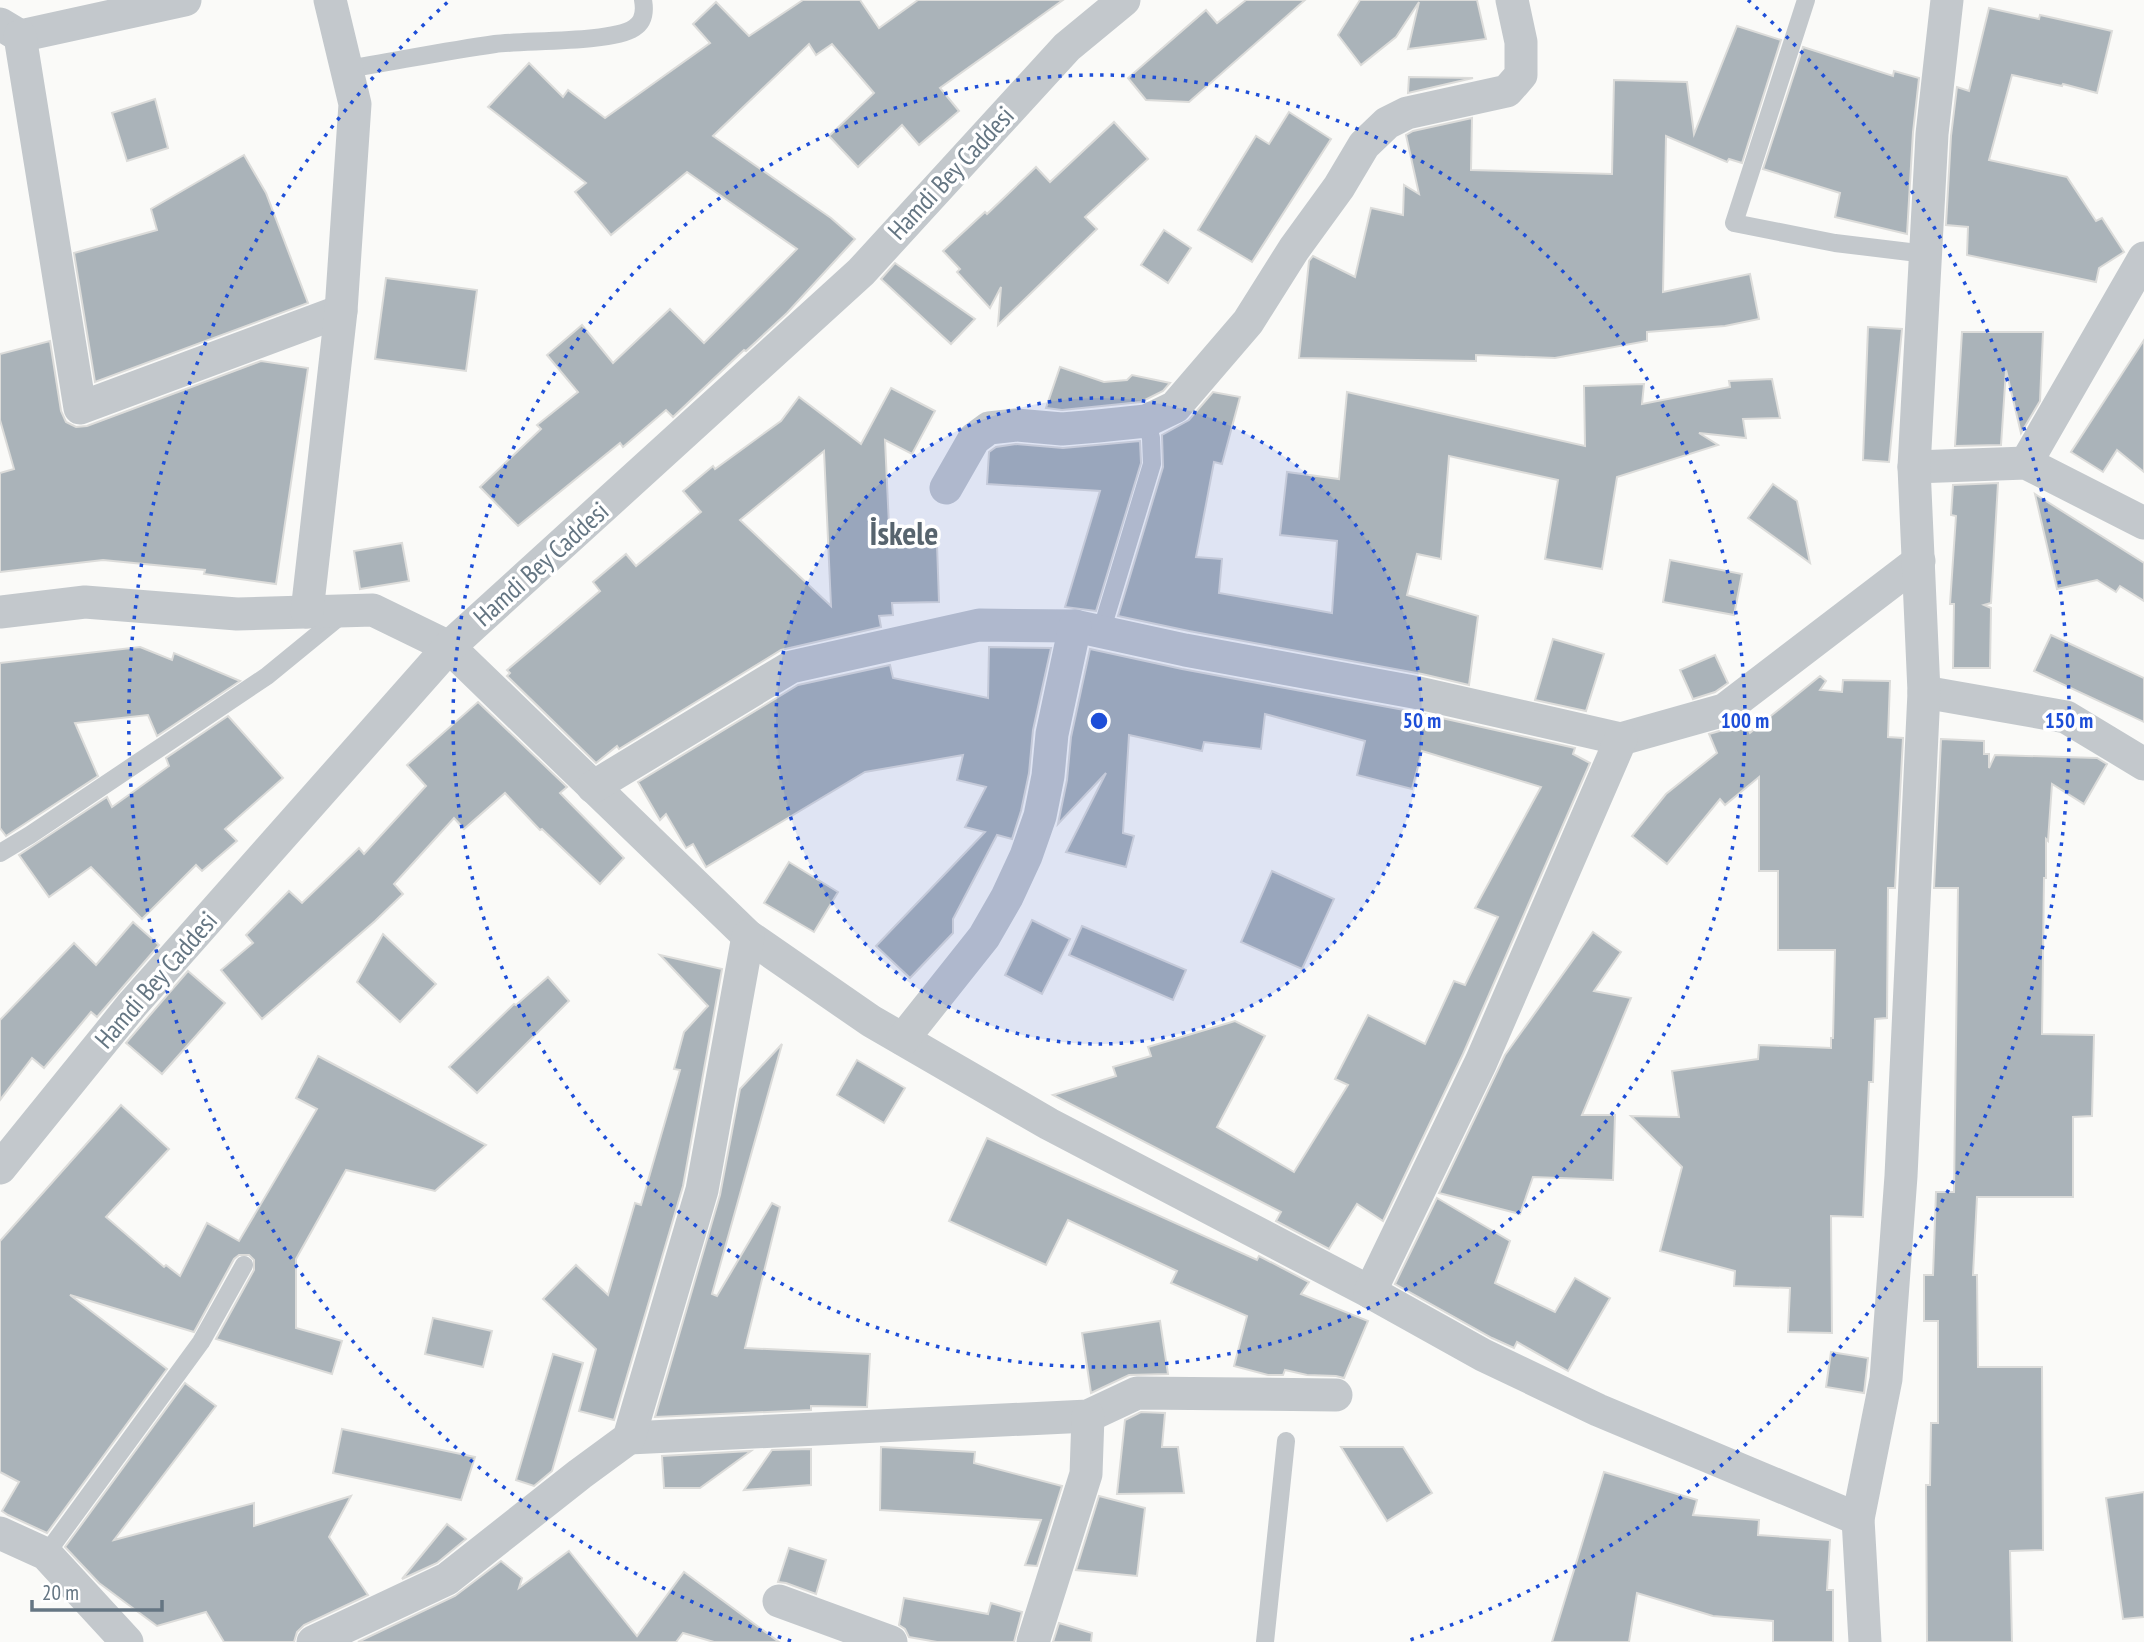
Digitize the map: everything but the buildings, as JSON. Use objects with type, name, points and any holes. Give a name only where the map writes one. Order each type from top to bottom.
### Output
[{"type":"street","points":[[185,0],[10,30],[80,408],[341,311]]},
{"type":"street","points":[[307,612],[341,311],[355,104],[330,0]]},
{"type":"street","name":"Hamdi Bey Caddesi","points":[[0,1168],[132,1005],[449,648],[861,272],[1067,47],[1124,0]]},
{"type":"street","points":[[946,488],[974,439],[989,428],[1016,425],[1062,429],[1146,421],[1175,407],[1248,322],[1294,249],[1339,187],[1364,145],[1387,123],[1407,113],[1507,90],[1521,75],[1521,42],[1512,0]]},
{"type":"street","points":[[1865,1642],[1858,1519],[1886,1379],[1901,1177],[1924,692],[1914,467],[1932,134],[1947,0]]},
{"type":"street","points":[[2026,463],[2144,258]]},
{"type":"street","points":[[1914,467],[2026,463],[2144,523]]},
{"type":"street","points":[[593,787],[791,667],[979,625],[1088,629],[1185,650],[1419,693],[1621,739],[1724,710],[1919,561]]},
{"type":"street","points":[[0,612],[85,602],[237,614],[373,610],[449,648],[748,936],[871,1021],[1048,1124],[1370,1292],[1483,1355],[1598,1410],[1858,1519]]},
{"type":"street","points":[[903,1039],[984,937],[1026,856],[1040,816],[1048,776],[1052,734],[1088,629]]},
{"type":"street","points":[[1924,692],[2066,717],[2144,764]]},
{"type":"street","points":[[1370,1292],[1480,1062],[1621,739]]},
{"type":"street","points":[[629,1438],[702,1190],[748,936]]},
{"type":"street","points":[[313,1642],[447,1579],[629,1438],[1088,1416],[1137,1392],[1336,1395]]},
{"type":"street","points":[[1033,1642],[1086,1474],[1088,1416]]},
{"type":"street","points":[[0,1533],[46,1554],[127,1642]]},
{"type":"street","points":[[779,1601],[891,1642]]},
{"type":"lane","points":[[347,69],[498,44],[601,37],[626,32],[642,20],[643,0]]},
{"type":"lane","points":[[1806,0],[1734,223],[1835,243],[1926,254]]},
{"type":"lane","points":[[1088,629],[1152,464],[1151,438],[1146,421]]},
{"type":"lane","points":[[0,853],[267,676],[347,611]]},
{"type":"lane","points":[[46,1554],[201,1342],[244,1265]]},
{"type":"lane","points":[[1265,1642],[1286,1441]]},
{"type":"district","name":"İskele","points":[[904,533]]}]
